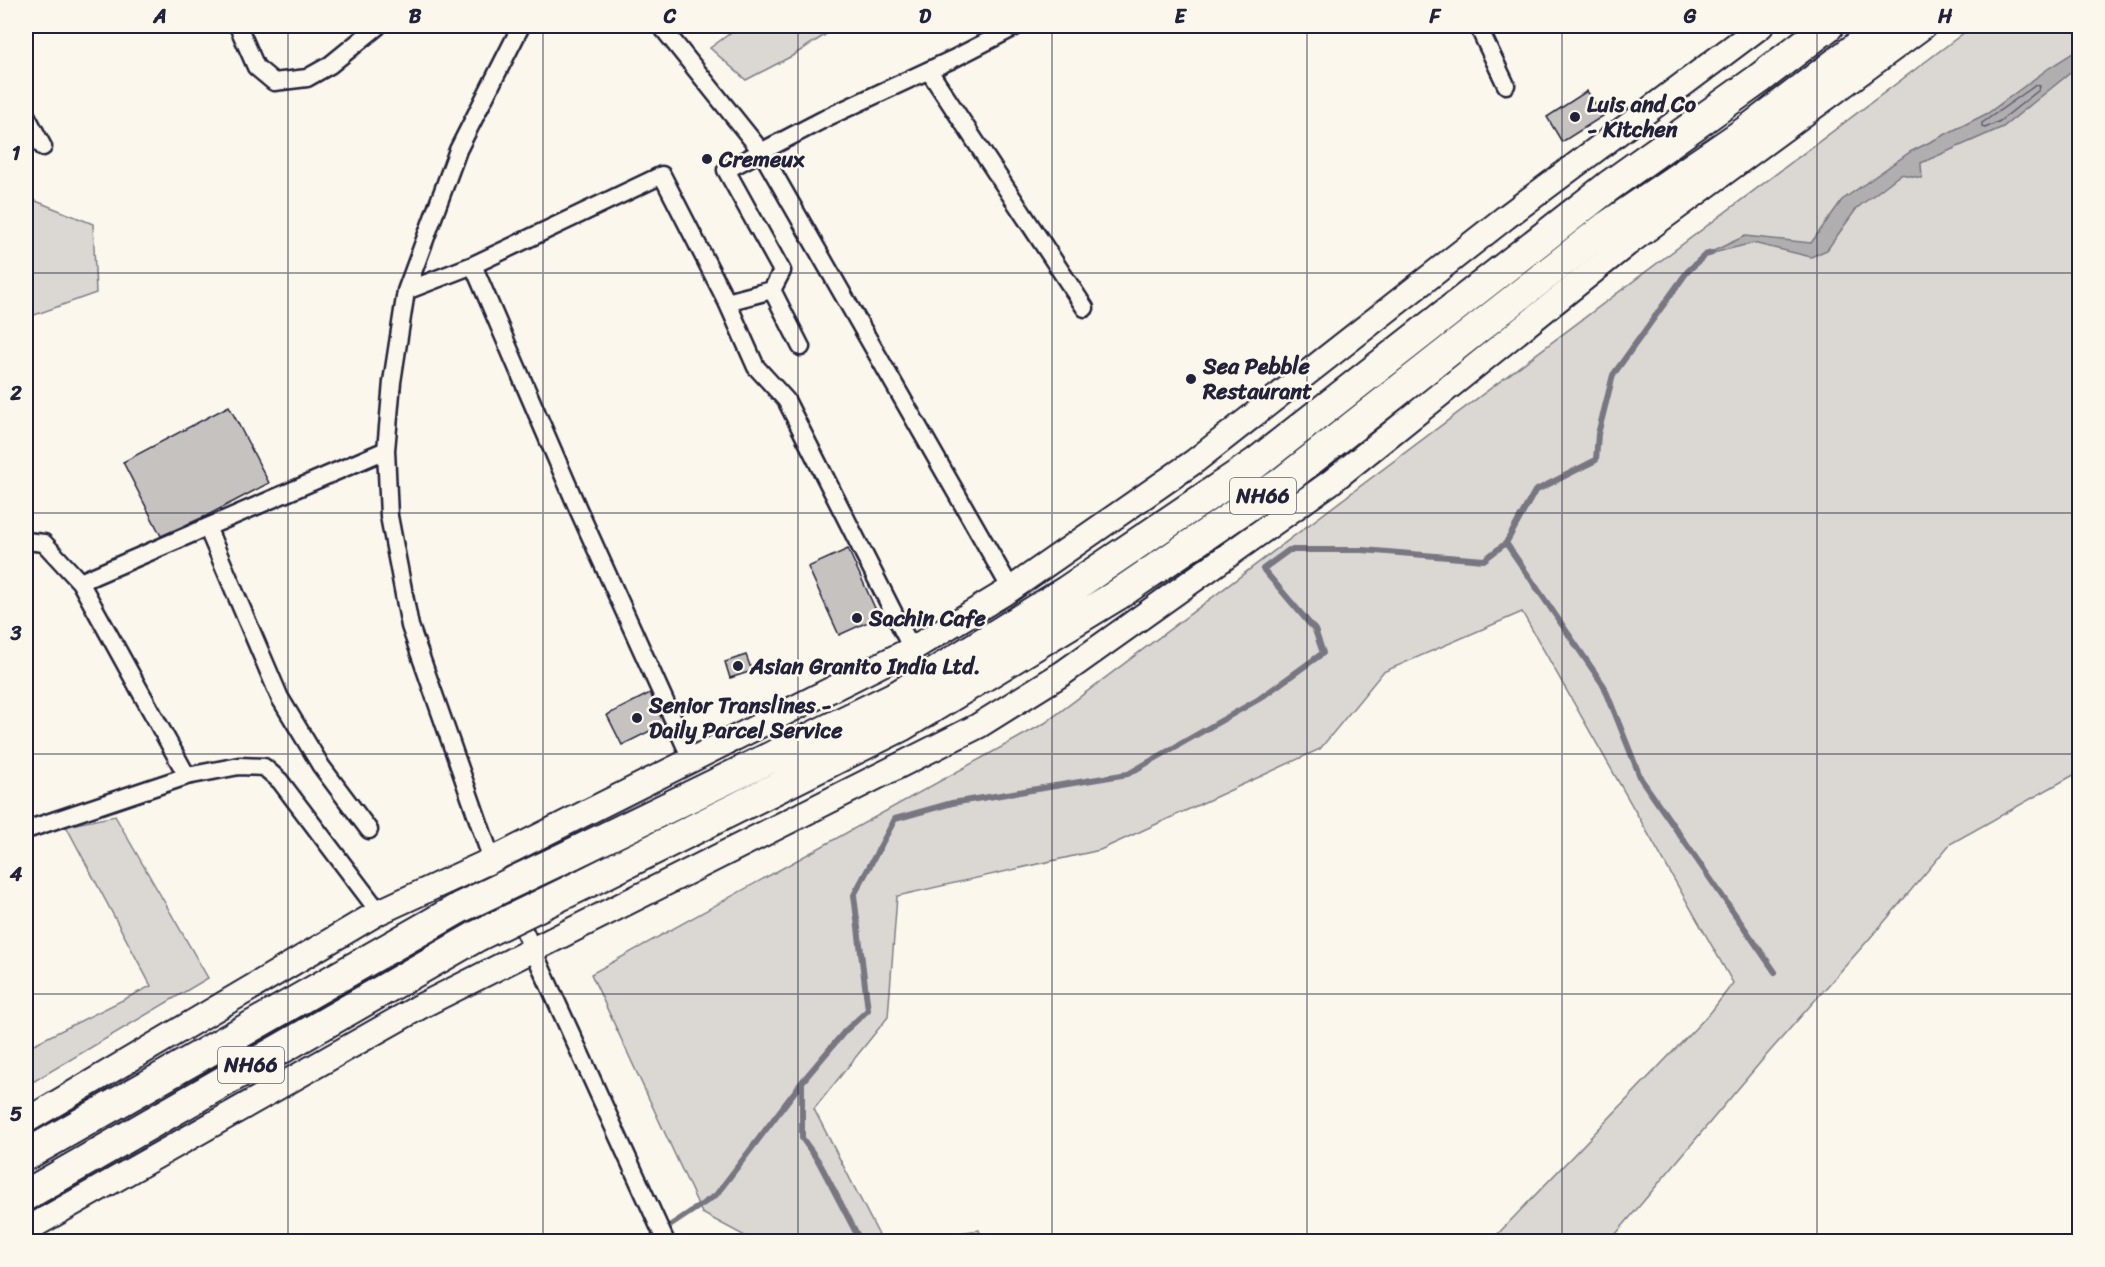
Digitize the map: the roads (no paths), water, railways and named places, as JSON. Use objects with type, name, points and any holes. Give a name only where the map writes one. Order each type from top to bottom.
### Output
[{"type":"highway","name":"NH66","points":[[26,1155],[461,907],[899,695],[1067,591],[1256,463],[1609,186],[1759,79],[1828,26]]},
{"type":"highway","name":"NH66","points":[[26,1195],[477,936],[903,725],[1117,595],[1280,484],[1605,228],[1747,131],[1885,26]]},
{"type":"street","points":[[238,26],[256,68],[274,82],[307,78],[330,65],[378,26]]},
{"type":"street","points":[[521,26],[458,150],[406,291],[392,382],[386,450],[390,516],[410,626],[492,860],[666,1242]]},
{"type":"street","points":[[661,26],[761,152],[1011,589]]},
{"type":"street","points":[[727,302],[772,290],[782,271],[726,170],[830,116],[1017,26]]},
{"type":"street","points":[[1478,26],[1506,85]]},
{"type":"street","points":[[26,1121],[379,912],[492,860],[912,650],[1011,589],[1195,461],[1506,217],[1761,26]]},
{"type":"street","points":[[26,1230],[423,1005],[978,726],[1063,673],[1331,482],[1627,244],[1924,26]]},
{"type":"street","points":[[929,70],[1085,308]]},
{"type":"street","points":[[26,116],[43,147]]},
{"type":"street","points":[[406,291],[473,265],[662,175],[727,302],[756,367],[786,400],[912,650]]},
{"type":"street","points":[[473,265],[578,509],[692,761]]},
{"type":"street","points":[[772,290],[801,347]]},
{"type":"street","points":[[80,582],[386,450]]},
{"type":"street","points":[[207,527],[280,698],[321,766],[369,830]]},
{"type":"street","points":[[26,541],[44,543],[80,582],[187,776]]},
{"type":"street","points":[[26,830],[187,776],[239,766],[264,767],[280,781],[379,912]]},
{"type":"water","points":[[2079,49],[2079,68],[2003,127],[1921,163],[1922,178],[1901,174],[1857,208],[1827,250],[1811,257],[1753,243],[1705,255],[1745,236],[1811,243],[1842,200],[1910,152],[1988,113]]},
{"type":"waterway","points":[[668,1227],[716,1195],[802,1082],[845,1031],[868,1010],[854,895],[895,819],[952,803],[1128,774],[1259,699],[1323,653],[1315,630],[1263,569],[1289,550],[1363,550],[1484,560],[1506,543],[1535,491],[1596,460],[1598,434],[1613,375],[1687,272],[1705,255],[1712,253]]},
{"type":"waterway","points":[[1506,543],[1604,686],[1641,779],[1775,972]]},
{"type":"waterway","points":[[802,1082],[802,1138],[819,1162],[861,1242]]},
{"type":"waterway","points":[[646,1242],[655,1235]]},
{"type":"place","name":"Luis and Co - Kitchen","points":[[1575,117]]},
{"type":"place","name":"Cremeux","points":[[707,159]]},
{"type":"place","name":"Sea Pebble Restaurant","points":[[1191,379]]},
{"type":"place","name":"Sachin Cafe","points":[[857,618]]},
{"type":"place","name":"Asian Granito India Ltd.","points":[[738,666]]},
{"type":"place","name":"Senior Translines - Daily Parcel Service","points":[[637,718]]}]
